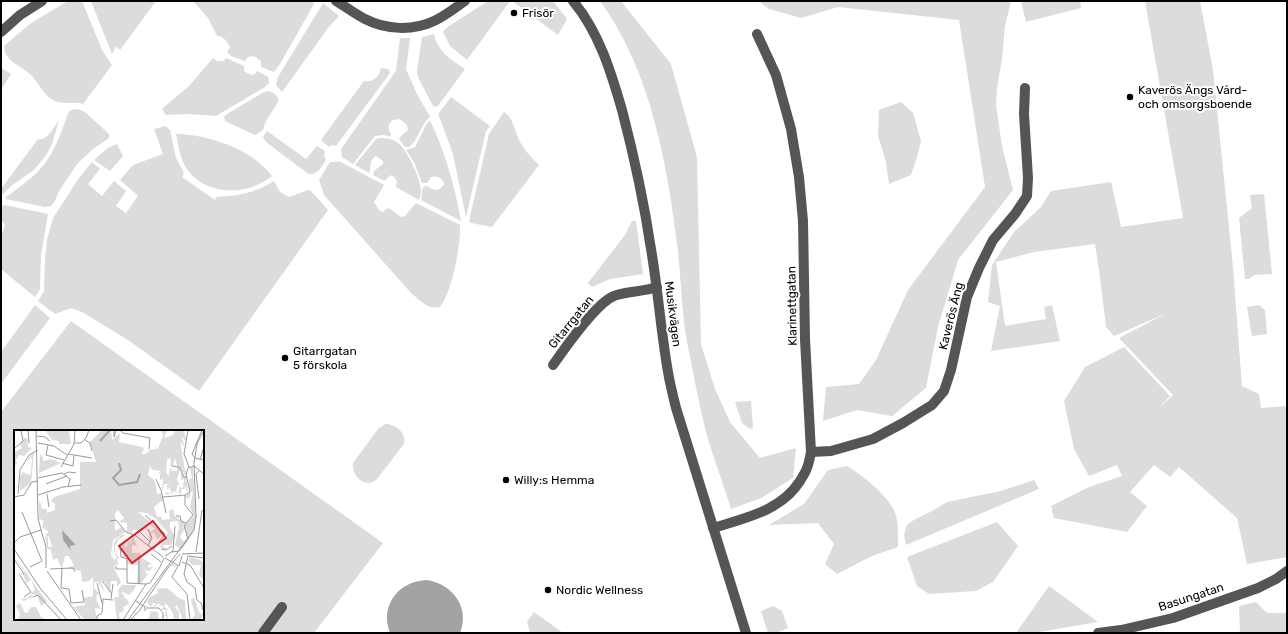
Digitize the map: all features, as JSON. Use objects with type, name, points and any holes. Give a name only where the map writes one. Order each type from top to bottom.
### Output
[{"type":"street","points":[[1,32],[20,15],[42,1]]},
{"type":"street","points":[[336,1],[366,20],[385,27],[408,28],[417,27],[434,21],[465,1]]},
{"type":"street","name":"Musikvägen","points":[[573,1],[584,14],[601,46],[616,91],[642,193],[657,287],[668,373],[676,408],[746,633]]},
{"type":"street","name":"Klarinettgatan","points":[[713,528],[754,516],[774,507],[786,498],[794,490],[807,469],[811,452],[804,339],[803,220],[800,177],[791,129],[776,75],[757,34]]},
{"type":"street","name":"Kaverös Äng","points":[[811,452],[831,451],[873,438],[903,423],[932,405],[944,391],[951,370],[967,297],[979,268],[994,240],[1015,214],[1027,196],[1028,178],[1024,114],[1025,88]]},
{"type":"street","name":"Gitarrgatan","points":[[553,365],[602,303],[614,296],[657,287]]},
{"type":"street","name":"Basungatan","points":[[1098,633],[1120,630],[1173,618],[1258,588],[1276,579],[1287,571]]},
{"type":"street","points":[[263,633],[282,607]]},
{"type":"shaded area","points":[[68,1],[82,1],[102,50],[112,65],[83,104],[62,103],[51,99],[32,76],[6,55],[5,50],[5,45],[31,23]]},
{"type":"shaded area","points":[[91,1],[156,1],[120,50],[117,47],[115,48],[112,54]]},
{"type":"shaded area","points":[[193,1],[313,1],[314,4],[274,72],[261,67],[261,61],[254,56],[248,57],[245,61],[231,56],[227,52],[230,47],[228,43],[223,38],[217,36],[208,18]]},
{"type":"shaded area","points":[[488,1],[510,1],[467,60],[450,46],[443,32],[446,28]]},
{"type":"shaded area","points":[[512,1],[553,1],[567,19],[558,35]]},
{"type":"shaded area","points":[[600,1],[621,1],[671,64],[697,157],[701,344],[715,389],[730,422],[760,458],[796,448],[793,478],[761,498],[731,509],[705,428],[687,342],[674,220],[669,187],[654,121],[632,58],[618,28]]},
{"type":"shaded area","points":[[759,1],[1011,1],[1005,26],[996,105],[1002,146],[1013,190],[958,260],[938,327],[926,388],[892,416],[857,410],[823,421],[826,387],[859,384],[876,360],[908,290],[985,187],[959,20],[838,7],[801,18],[769,9]]},
{"type":"shaded area","points":[[1021,1],[1080,1],[1081,8],[1026,22]]},
{"type":"shaded area","points":[[1145,1],[1200,1],[1213,70],[1233,267],[1242,386],[1259,394],[1261,408],[1287,406],[1287,557],[1247,564],[1237,518],[1179,467],[1170,477],[1154,465],[1130,492],[1147,506],[1127,532],[1054,518],[1051,506],[1089,487],[1122,476],[1117,465],[1089,476],[1074,449],[1064,401],[1085,367],[1124,347],[1170,396],[1158,409],[1173,395],[1119,338],[1167,313],[1114,336],[1106,327],[1095,244],[1034,252],[996,262],[1005,326],[1046,319],[1044,307],[1052,305],[1060,341],[991,351],[1000,306],[988,302],[992,265],[1014,232],[1041,207],[1051,191],[1111,182],[1121,227],[1183,218]]},
{"type":"shaded area","points":[[323,3],[339,16],[328,28],[282,92],[276,85],[278,77]]},
{"type":"shaded area","points":[[434,34],[442,51],[450,59],[465,69],[438,106],[435,107],[433,106],[418,77],[417,71],[422,37]]},
{"type":"shaded area","points":[[400,38],[410,38],[406,69],[416,92],[430,117],[424,124],[415,141],[409,147],[405,147],[399,139],[408,130],[407,125],[400,119],[393,120],[389,126],[391,134],[390,137],[384,135],[375,136],[353,164],[342,157],[341,149],[396,71]]},
{"type":"shaded area","points":[[213,58],[217,61],[224,61],[226,58],[244,66],[244,71],[251,75],[255,74],[257,71],[267,76],[269,83],[265,87],[216,116],[187,114],[166,115],[162,109],[189,86]]},
{"type":"shaded area","points":[[1,68],[11,74],[1,90]]},
{"type":"shaded area","points":[[381,68],[388,69],[390,73],[336,146],[331,145],[329,147],[321,140],[364,81],[370,81],[376,78]]},
{"type":"shaded area","points":[[269,91],[277,96],[278,102],[266,121],[263,130],[255,135],[225,121],[224,116],[264,92]]},
{"type":"shaded area","points":[[451,97],[490,126],[486,131],[466,217],[453,154],[439,116],[439,113]]},
{"type":"shaded area","points":[[901,102],[913,113],[921,141],[911,175],[889,184],[886,162],[878,136],[879,110]]},
{"type":"shaded area","points":[[78,109],[85,112],[109,134],[109,138],[93,149],[78,163],[51,206],[45,207],[6,199],[6,197],[38,172],[54,148],[68,113],[71,110]]},
{"type":"shaded area","points":[[504,112],[510,117],[523,147],[539,165],[492,227],[471,223],[469,221],[489,134]]},
{"type":"shaded area","points":[[59,120],[52,144],[46,155],[35,169],[11,186],[1,196],[1,189],[38,139],[48,136]]},
{"type":"shaded area","points":[[430,120],[449,170],[461,221],[421,200],[423,187],[427,186],[436,190],[444,184],[441,179],[435,176],[431,177],[427,183],[422,183],[414,162],[406,150],[415,147]]},
{"type":"shaded area","points":[[165,126],[170,130],[176,158],[184,173],[182,177],[215,200],[216,197],[239,195],[253,191],[274,181],[280,192],[289,197],[310,190],[328,210],[199,391],[128,340],[82,312],[71,308],[55,314],[38,301],[44,291],[47,240],[53,218],[79,178],[92,162],[100,169],[88,184],[102,196],[114,181],[126,191],[116,206],[126,213],[138,196],[120,180],[133,165],[163,154],[154,129]]},
{"type":"shaded area","points":[[267,131],[306,159],[317,146],[325,151],[324,155],[326,160],[316,172],[313,174],[307,173],[266,142],[263,137]]},
{"type":"shaded area","points":[[176,134],[202,137],[229,145],[254,158],[272,176],[262,183],[250,188],[226,190],[214,188],[193,176],[185,166],[180,154]]},
{"type":"shaded area","points":[[380,138],[394,141],[402,147],[413,165],[419,179],[421,191],[419,200],[396,187],[397,181],[392,175],[385,181],[373,175],[375,170],[383,164],[383,161],[376,156],[371,162],[369,173],[355,165],[376,139]]},
{"type":"shaded area","points":[[117,144],[123,156],[110,171],[94,160],[108,148]]},
{"type":"shaded area","points":[[339,161],[384,185],[374,202],[382,212],[389,208],[401,217],[405,216],[416,203],[460,225],[459,244],[455,268],[448,291],[440,307],[436,308],[428,306],[412,294],[324,195],[319,180],[330,162]]},
{"type":"shaded area","points":[[1264,194],[1272,274],[1254,275],[1249,279],[1245,279],[1239,218],[1252,208],[1250,195]]},
{"type":"shaded area","points":[[5,205],[48,214],[41,255],[40,289],[35,297],[1,269],[1,233],[5,225],[1,219],[1,206]]},
{"type":"shaded area","points":[[632,221],[636,221],[643,274],[610,279],[592,287],[588,283],[625,235]]},
{"type":"shaded area","points":[[35,305],[50,318],[1,384],[1,352]]},
{"type":"shaded area","points":[[1259,305],[1265,310],[1267,334],[1252,336],[1247,307]]},
{"type":"shaded area","points":[[71,321],[383,543],[314,633],[1,633],[1,412]]},
{"type":"shaded area","points":[[751,401],[753,428],[750,429],[742,423],[735,402]]},
{"type":"shaded area","points":[[385,424],[393,425],[402,432],[404,444],[377,479],[373,482],[364,482],[354,473],[353,463],[378,429]]},
{"type":"shaded area","points":[[847,466],[873,485],[885,497],[894,510],[898,528],[898,547],[872,556],[837,574],[825,564],[834,544],[818,523],[769,525],[804,504],[828,470]]},
{"type":"shaded area","points":[[1034,480],[1039,489],[906,545],[904,535],[907,525],[947,502],[1001,491]]},
{"type":"shaded area","points":[[997,522],[1018,546],[993,582],[976,591],[929,594],[917,586],[907,557]]},
{"type":"shaded area","points":[[427,580],[445,586],[457,599],[461,606],[463,615],[463,624],[460,633],[390,633],[387,623],[387,613],[389,604],[394,596],[408,585],[417,581]]},
{"type":"shaded area","points":[[1049,586],[1098,622],[1033,633],[1016,633]]},
{"type":"shaded area","points":[[1256,602],[1267,613],[1287,613],[1287,633],[1240,633],[1239,606]]},
{"type":"shaded area","points":[[773,606],[782,611],[788,628],[776,633],[768,633],[761,611]]},
{"type":"shaded area","points":[[534,612],[563,633],[530,633],[527,622]]},
{"type":"place","name":"Frisör","points":[[514,13]]},
{"type":"place","name":"Kaverös Ängs Vård- och omsorgsboende","points":[[1130,97]]},
{"type":"place","name":"Gitarrgatan 5 förskola","points":[[285,358]]},
{"type":"place","name":"Willy:s Hemma","points":[[506,480]]},
{"type":"place","name":"Nordic Wellness","points":[[548,590]]}]
